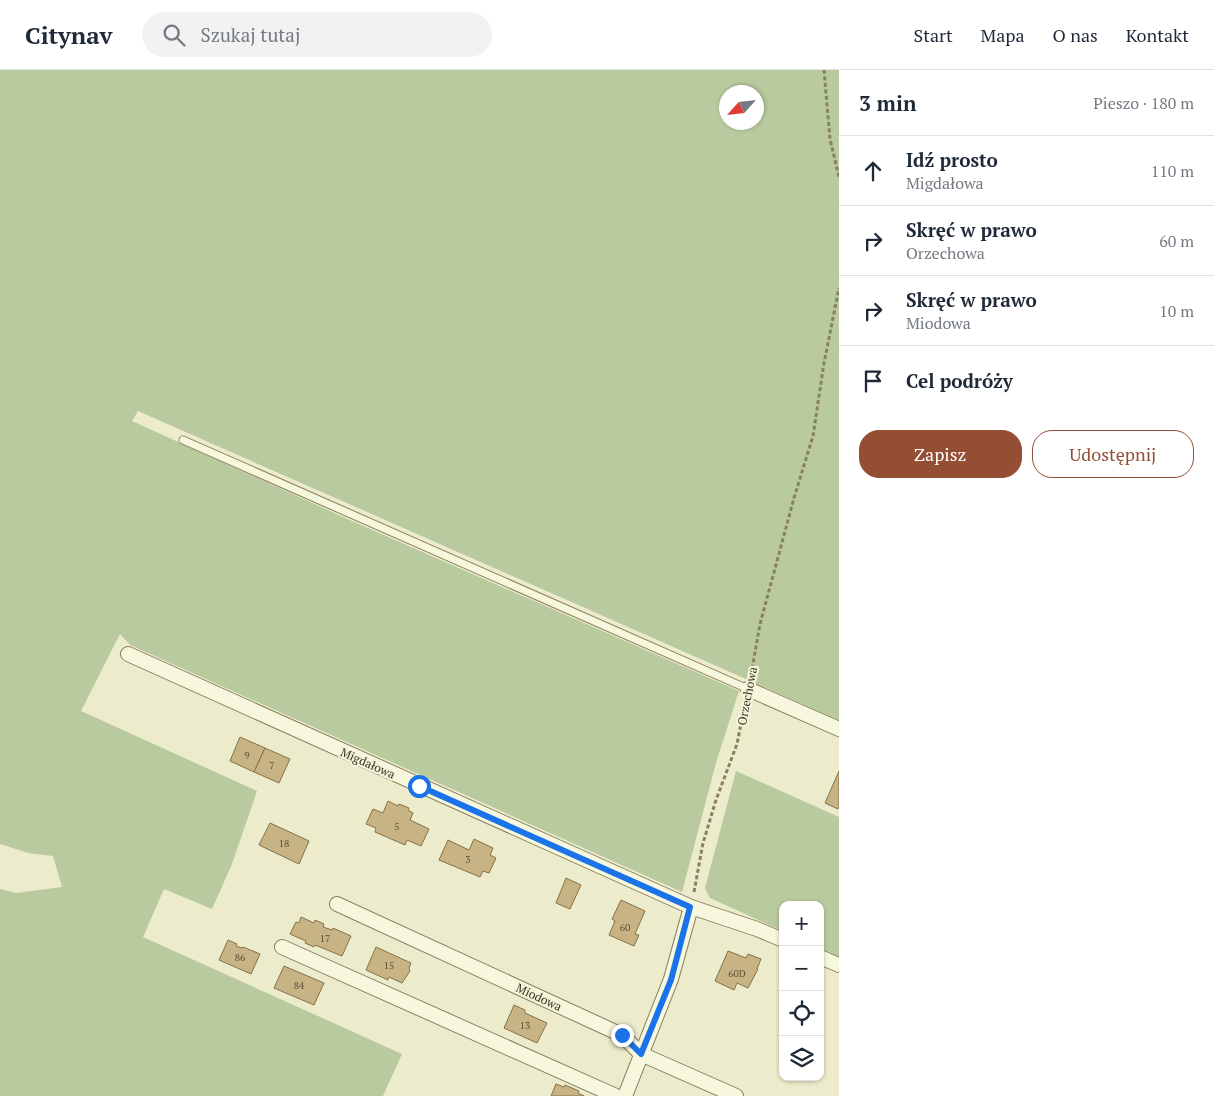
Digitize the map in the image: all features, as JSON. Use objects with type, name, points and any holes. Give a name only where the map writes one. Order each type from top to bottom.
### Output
[{"type":"street","name":"Migdałowa","points":[[128,654],[690,907],[779,938]]},
{"type":"street","points":[[748,689],[839,729]]},
{"type":"street","name":"Miodowa","points":[[337,904],[622,1035],[641,1054],[736,1096]]},
{"type":"street","points":[[625,1096],[671,980],[690,907]]},
{"type":"street","points":[[282,947],[616,1096]]},
{"type":"street","points":[[824,959],[839,966]]},
{"type":"lane","points":[[183,440],[748,689]]},
{"type":"path","points":[[824,70],[830,139],[839,177]]},
{"type":"path","name":"Orzechowa","points":[[690,907],[704,843],[716,800],[737,744],[760,624],[813,436],[824,363],[839,288]]},
{"type":"green space","points":[[0,70],[839,70],[839,720],[138,411],[132,421],[352,521],[739,691],[716,763],[682,892],[130,645],[120,634],[81,711],[257,791],[232,864],[212,909],[164,889],[143,937],[402,1054],[383,1096],[0,1096],[0,889],[16,893],[62,887],[53,856],[28,853],[0,844]]},
{"type":"green space","points":[[736,771],[839,817],[839,956],[824,950],[824,901],[779,901],[779,929],[710,898],[705,888]]},
{"type":"building","points":[[240,737],[265,748],[254,772],[230,761]]},
{"type":"building","points":[[265,748],[290,759],[279,783],[254,772]]},
{"type":"building","points":[[839,771],[839,806],[838,809],[825,803]]},
{"type":"building","points":[[388,801],[398,806],[399,804],[409,808],[408,810],[413,813],[410,820],[429,829],[421,846],[407,840],[405,845],[375,832],[376,828],[366,824],[373,809],[383,813]]},
{"type":"building","points":[[270,823],[309,841],[299,864],[259,845]]},
{"type":"building","points":[[474,839],[493,848],[490,855],[496,858],[489,873],[483,871],[480,877],[439,860],[448,840],[469,850]]},
{"type":"building","points":[[566,878],[581,885],[570,909],[556,903]]},
{"type":"building","points":[[621,900],[645,911],[635,934],[639,935],[634,946],[609,935],[615,921],[612,919]]},
{"type":"building","points":[[301,917],[314,923],[315,920],[324,924],[323,927],[332,930],[333,928],[351,936],[342,956],[315,945],[314,947],[290,934],[296,922],[299,923]]},
{"type":"building","points":[[228,940],[237,944],[236,946],[260,954],[251,974],[219,960]]},
{"type":"building","points":[[376,947],[411,963],[410,971],[402,983],[389,977],[388,980],[366,970]]},
{"type":"building","points":[[728,951],[746,958],[748,954],[761,959],[748,988],[737,983],[734,990],[715,981]]},
{"type":"building","points":[[284,966],[324,983],[314,1005],[274,988]]},
{"type":"building","points":[[514,1005],[525,1010],[525,1013],[547,1023],[537,1043],[504,1028]]},
{"type":"building","points":[[556,1084],[564,1087],[565,1085],[579,1091],[578,1093],[584,1096],[551,1096]]},
{"type":"route","points":[[419,786],[690,907],[671,980],[641,1054],[622,1035]]}]
